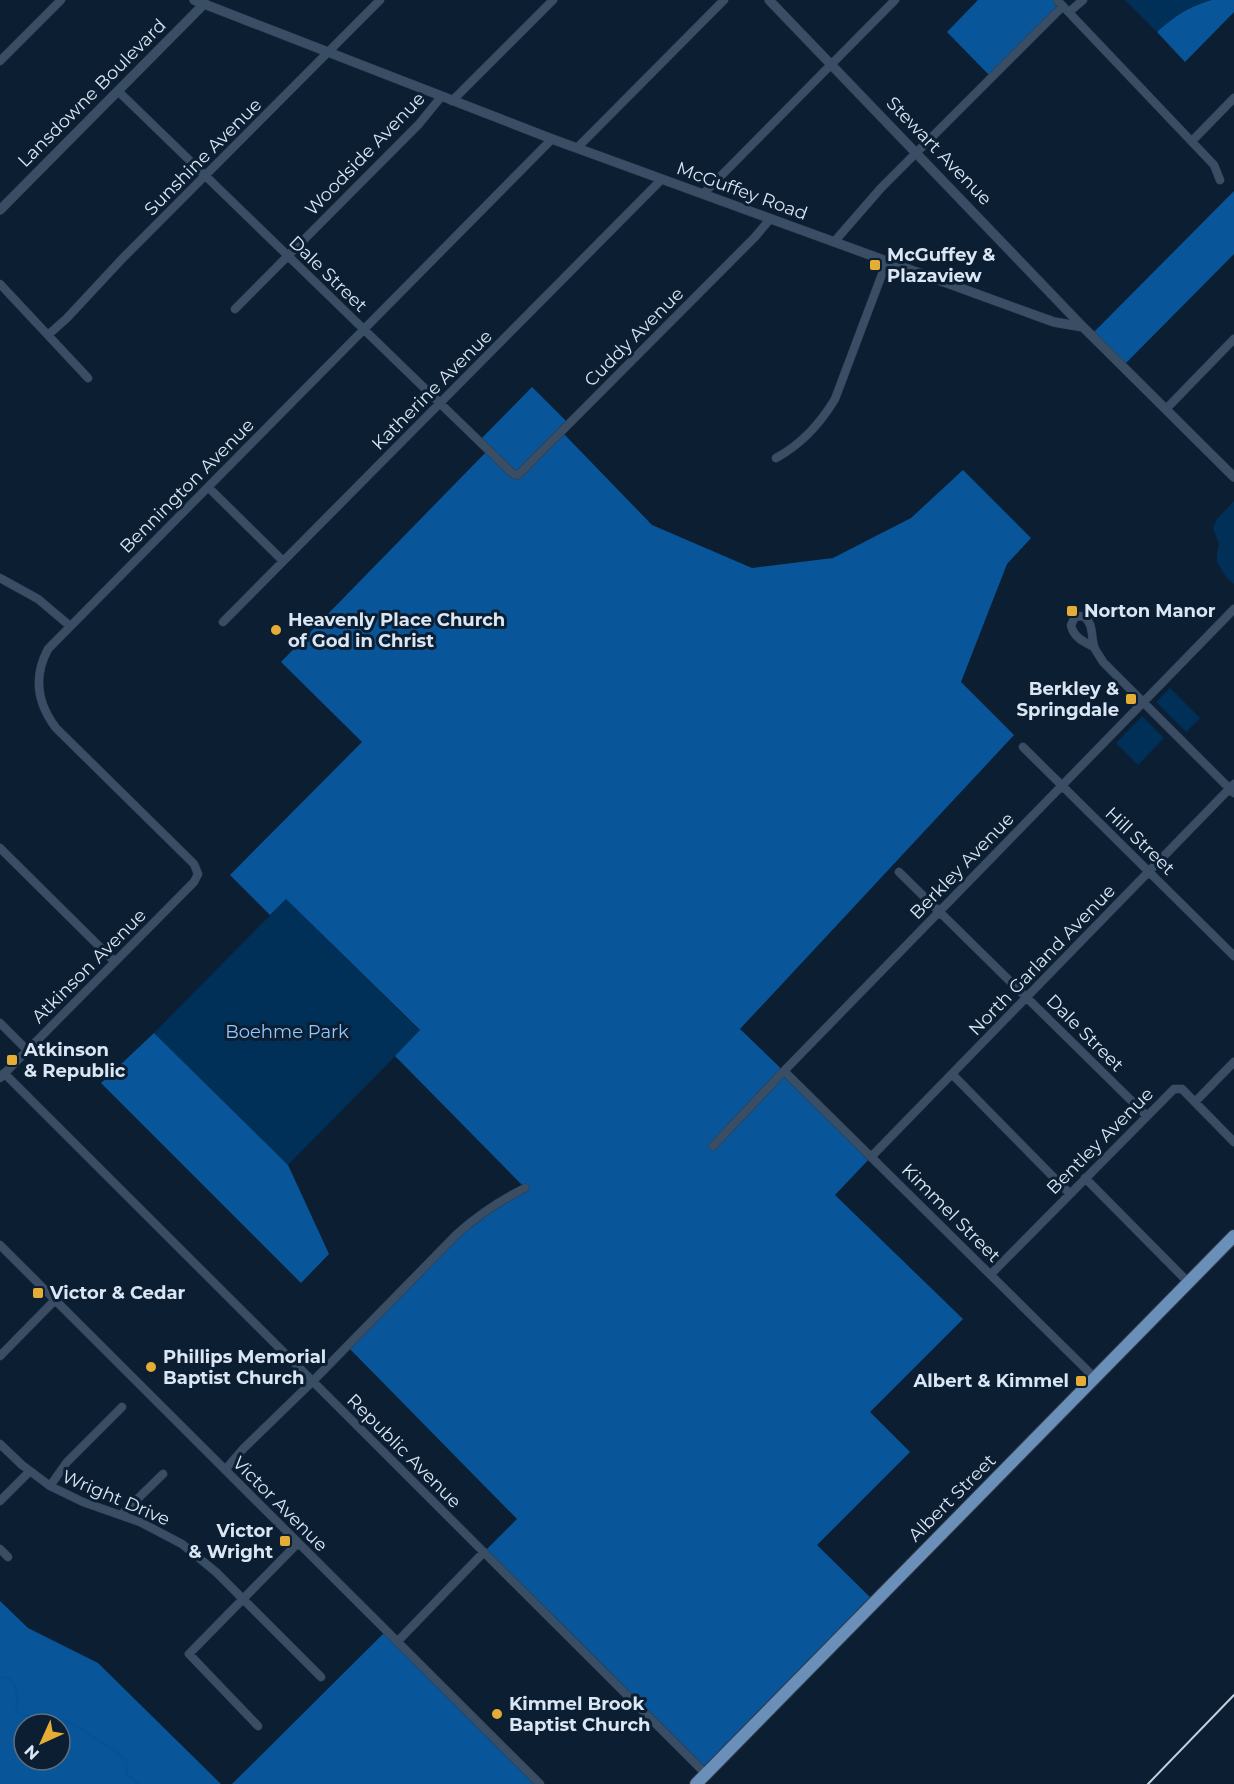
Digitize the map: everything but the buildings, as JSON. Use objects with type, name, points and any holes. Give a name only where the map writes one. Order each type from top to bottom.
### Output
[{"type":"main road","name":"Albert Street","points":[[696,1784],[1234,1236]]},
{"type":"street","points":[[0,61],[61,0]]},
{"type":"street","name":"McGuffey Road","points":[[194,0],[206,2],[441,97],[552,139],[1054,322],[1083,327]]},
{"type":"street","name":"Sunshine Avenue","points":[[48,335],[380,0]]},
{"type":"street","name":"Woodside Avenue","points":[[452,100],[553,0]]},
{"type":"street","points":[[577,148],[724,0]]},
{"type":"street","name":"Stewart Avenue","points":[[770,0],[1083,327]]},
{"type":"street","points":[[703,194],[894,0]]},
{"type":"street","points":[[1069,12],[1083,0]]},
{"type":"street","name":"Lansdowne Boulevard","points":[[0,210],[206,2]]},
{"type":"street","points":[[834,242],[881,188],[918,153],[1060,3],[1214,165],[1220,180]]},
{"type":"street","name":"Dale Street","points":[[118,91],[440,404],[513,474],[518,475]]},
{"type":"street","name":"Woodside Avenue","points":[[236,309],[419,124],[441,97]]},
{"type":"street","points":[[1192,141],[1234,98]]},
{"type":"street","name":"Bennington Avenue","points":[[198,874],[194,864],[56,728],[43,708],[38,690],[41,664],[48,649],[552,139]]},
{"type":"street","name":"Katherine Avenue","points":[[224,622],[662,179]]},
{"type":"street","name":"Cuddy Avenue","points":[[518,475],[755,237],[770,219]]},
{"type":"street","points":[[776,458],[798,444],[812,431],[835,399],[886,261]]},
{"type":"street","points":[[0,284],[88,378]]},
{"type":"street","points":[[1083,327],[1234,477]]},
{"type":"street","points":[[1166,409],[1234,339]]},
{"type":"street","points":[[208,487],[284,561]]},
{"type":"street","points":[[0,578],[38,599],[70,626]]},
{"type":"street","name":"Berkley Avenue","points":[[713,1146],[1234,609]]},
{"type":"street","points":[[1094,647],[1104,662],[1143,702],[1233,789]]},
{"type":"street","name":"Hill Street","points":[[1023,747],[1234,956]]},
{"type":"street","name":"North Garland Avenue","points":[[872,1156],[1233,789]]},
{"type":"street","points":[[0,848],[115,962]]},
{"type":"street","name":"Dale Street","points":[[899,872],[1147,1116]]},
{"type":"street","name":"Atkinson Avenue","points":[[2,1076],[194,882],[198,874]]},
{"type":"street","points":[[0,1023],[27,1050]]},
{"type":"street","points":[[1234,1062],[1195,1102],[1234,1142]]},
{"type":"street","name":"Kimmel Street","points":[[784,1071],[1095,1378]]},
{"type":"street","points":[[952,1074],[1070,1194]]},
{"type":"street","name":"Republic Avenue","points":[[2,1076],[313,1381],[706,1774]]},
{"type":"street","name":"Bentley Avenue","points":[[991,1274],[1174,1089],[1182,1089],[1195,1102]]},
{"type":"street","points":[[1085,1178],[1189,1283]]},
{"type":"street","points":[[225,1470],[243,1449],[474,1218],[525,1188]]},
{"type":"street","name":"Victor Avenue","points":[[0,1245],[540,1784]]},
{"type":"street","points":[[0,1356],[55,1300]]},
{"type":"street","points":[[50,1486],[67,1462],[122,1407]]},
{"type":"street","name":"Wright Drive","points":[[0,1444],[50,1486],[83,1502],[162,1532],[182,1544],[243,1599],[321,1677]]},
{"type":"street","points":[[0,1501],[30,1471]]},
{"type":"street","points":[[121,1515],[163,1473]]},
{"type":"street","points":[[258,1726],[189,1654],[298,1543]]},
{"type":"street","points":[[0,1549],[8,1557]]},
{"type":"street","points":[[397,1642],[484,1552]]},
{"type":"green space","points":[[1125,0],[1234,0],[1234,12],[1157,32]]},
{"type":"green space","points":[[1234,501],[1234,584],[1226,577],[1217,562],[1219,544],[1213,528],[1217,519]]},
{"type":"green space","points":[[1170,688],[1200,718],[1186,732],[1156,702]]},
{"type":"green space","points":[[1142,716],[1164,738],[1138,765],[1116,743]]},
{"type":"green space","name":"Boehme Park","points":[[286,899],[420,1031],[288,1165],[154,1033]]},
{"type":"shaded area","points":[[978,0],[1057,0],[1063,6],[992,78],[947,32]]},
{"type":"shaded area","points":[[1212,0],[1234,0],[1234,12],[1185,62],[1157,32],[1182,13]]},
{"type":"shaded area","points":[[1234,191],[1234,254],[1123,366],[1091,335]]},
{"type":"shaded area","points":[[532,387],[569,424],[562,432],[652,525],[752,568],[833,558],[911,518],[963,470],[1031,538],[1007,564],[961,682],[1014,735],[740,1029],[872,1156],[835,1195],[963,1319],[870,1412],[910,1452],[817,1545],[875,1602],[706,1774],[484,1552],[517,1519],[347,1346],[457,1234],[525,1188],[395,1056],[420,1030],[286,899],[270,915],[230,875],[362,742],[281,662],[488,450],[479,441]]},
{"type":"shaded area","points":[[154,1033],[288,1165],[329,1254],[301,1283],[101,1083]]},
{"type":"shaded area","points":[[0,1601],[28,1628],[98,1663],[221,1784],[0,1784]]},
{"type":"shaded area","points":[[386,1631],[540,1784],[232,1784]]},
{"type":"waterway","points":[[0,1679],[5,1677],[10,1679],[15,1687],[16,1712],[22,1716],[46,1713],[73,1724],[118,1753],[126,1762],[127,1774],[138,1784]]},
{"type":"railway","points":[[1148,1784],[1234,1695]]},
{"type":"place","name":"McGuffey & Plazaview","points":[[875,265]]},
{"type":"place","name":"Norton Manor","points":[[1072,611]]},
{"type":"place","name":"Heavenly Place Church of God in Christ","points":[[276,630]]},
{"type":"place","name":"Berkley & Springdale","points":[[1131,699]]},
{"type":"place","name":"Atkinson & Republic","points":[[12,1060]]},
{"type":"place","name":"Victor & Cedar","points":[[38,1293]]},
{"type":"place","name":"Phillips Memorial Baptist Church","points":[[151,1367]]},
{"type":"place","name":"Albert & Kimmel","points":[[1081,1381]]},
{"type":"place","name":"Victor & Wright","points":[[285,1541]]},
{"type":"place","name":"Kimmel Brook Baptist Church","points":[[497,1714]]}]
